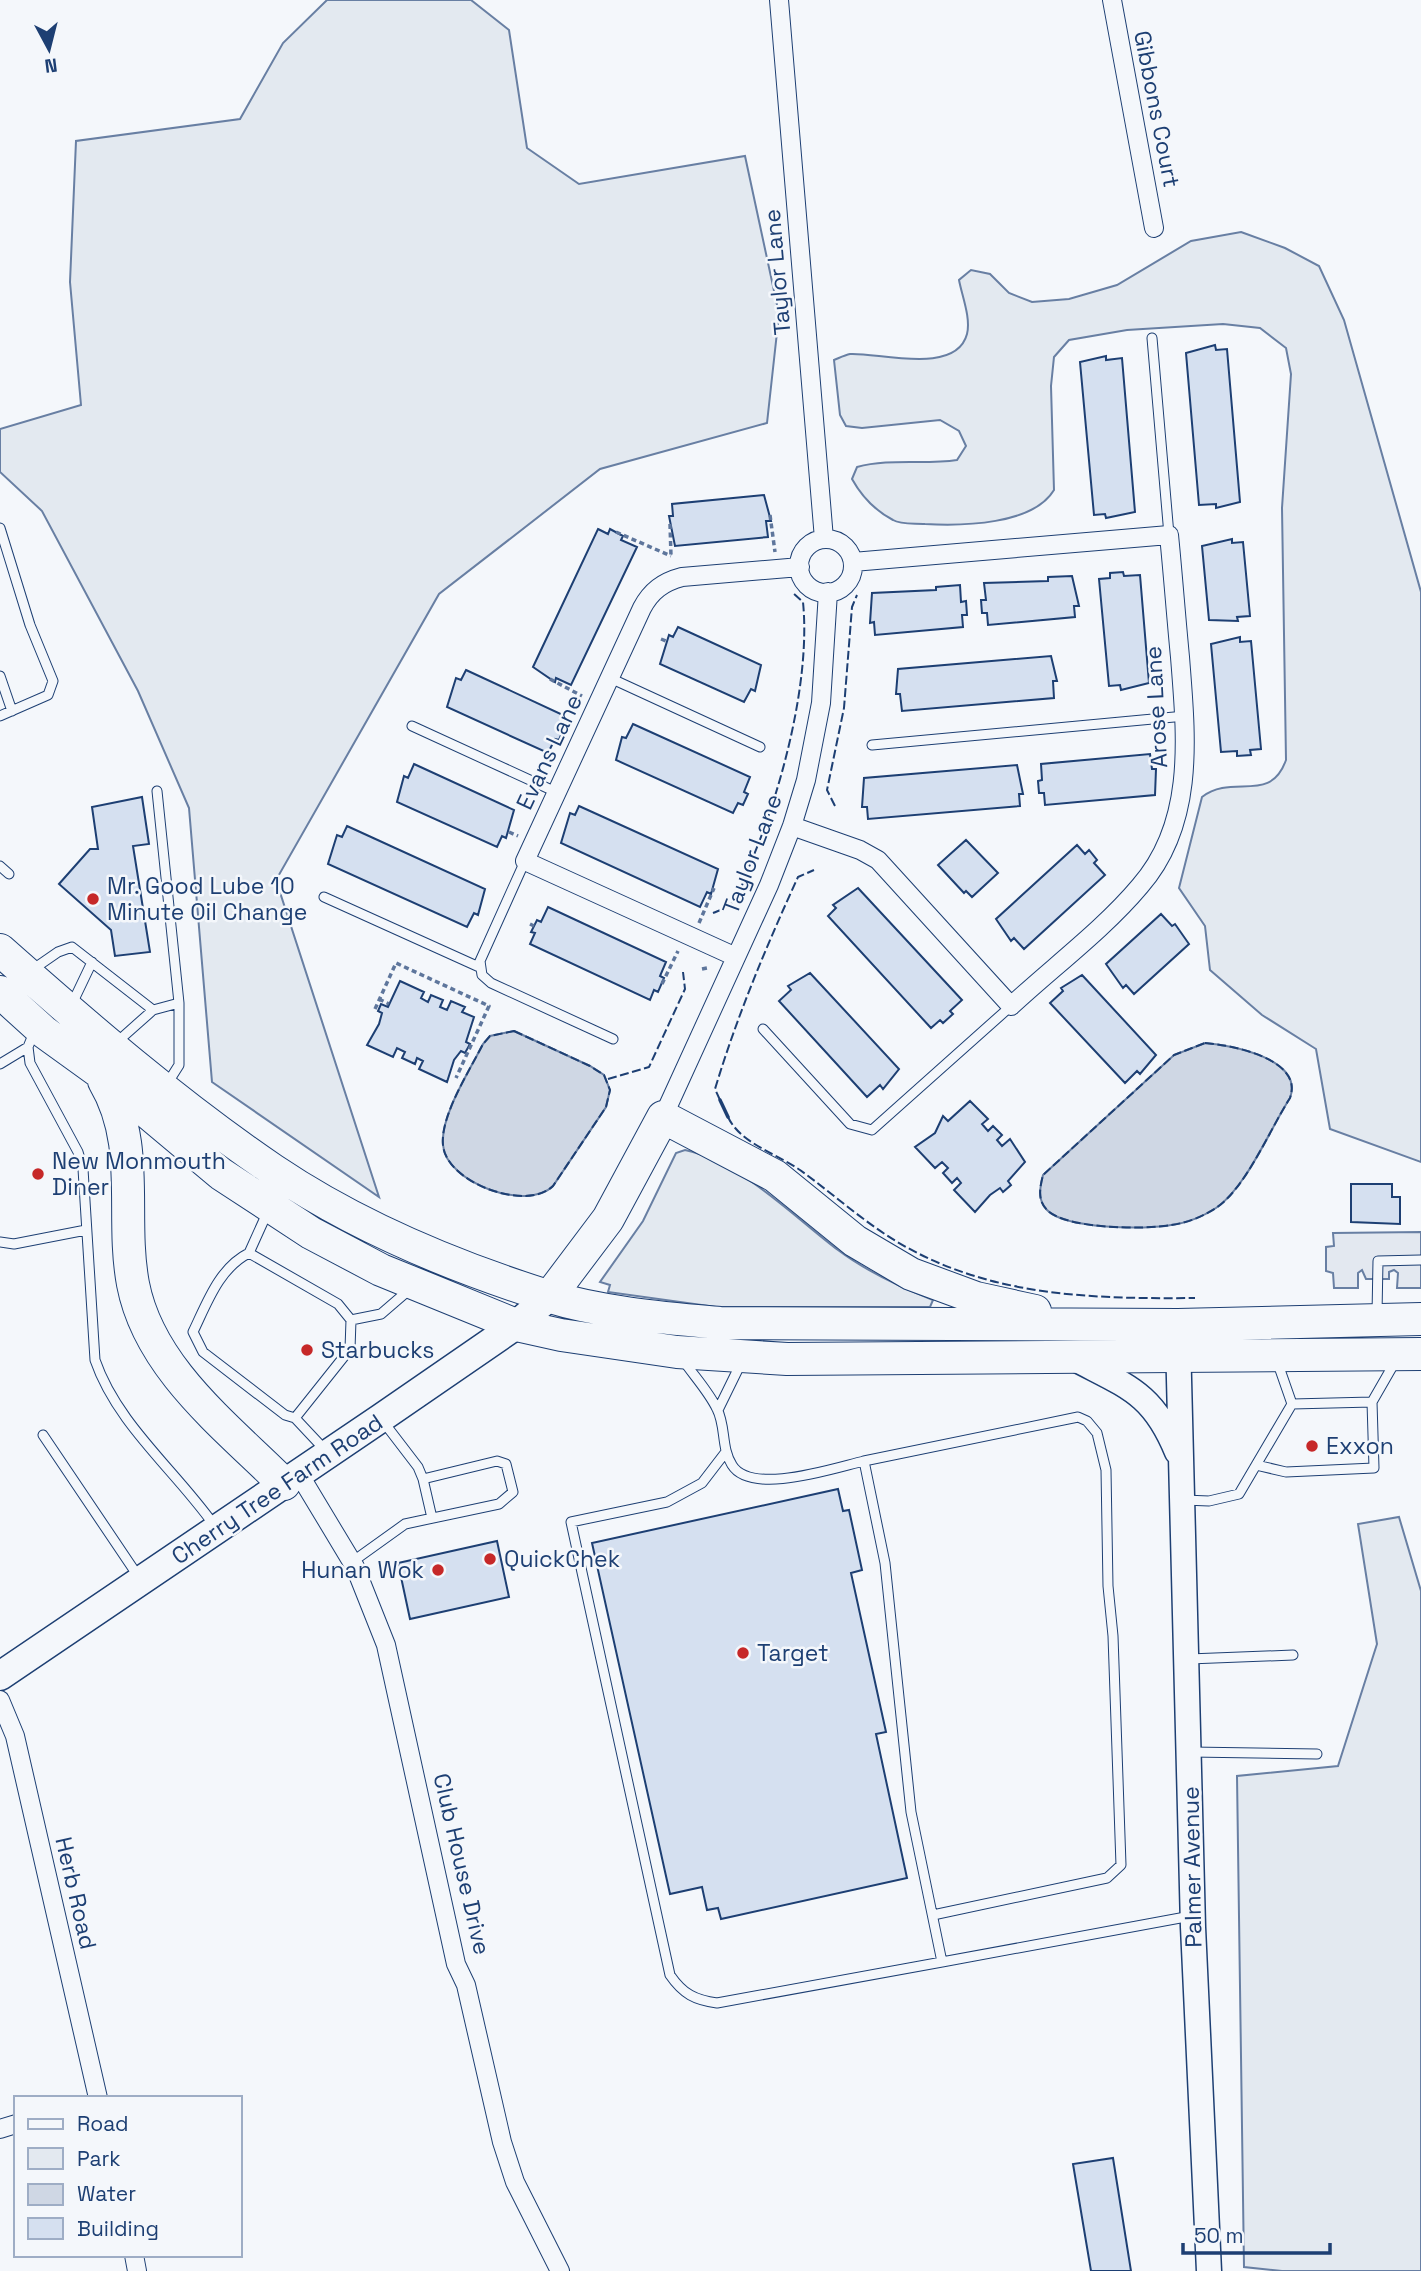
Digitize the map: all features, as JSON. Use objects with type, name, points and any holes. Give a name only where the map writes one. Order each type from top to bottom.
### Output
[{"type":"highway","points":[[0,950],[68,1011],[105,1059],[220,1174],[311,1233],[414,1285],[516,1325],[561,1335],[677,1352],[788,1359],[1076,1359],[1410,1354]]},
{"type":"highway","points":[[0,992],[33,1036],[105,1059],[164,1089],[274,1171],[344,1212],[458,1264],[550,1296],[665,1318],[720,1323],[1178,1325],[1421,1319]]},
{"type":"highway","points":[[105,1059],[126,1137],[132,1281],[145,1324],[171,1368],[291,1479]]},
{"type":"highway","points":[[550,1296],[608,1219],[663,1117],[775,1176],[855,1241],[911,1274],[976,1298],[1102,1324]]},
{"type":"main road","name":"Cherry Tree Farm Road","points":[[0,1676],[516,1325],[550,1296]]},
{"type":"street","name":"Taylor Lane","points":[[779,0],[824,539]]},
{"type":"street","name":"Gibbons Court","points":[[1112,0],[1154,228]]},
{"type":"street","points":[[853,562],[1169,535]]},
{"type":"street","name":"Arose Lane","points":[[1011,1006],[1140,886],[1169,837],[1181,800],[1185,769],[1185,716],[1169,535]]},
{"type":"street","points":[[824,539],[832,539],[846,547],[853,562],[853,571],[844,586],[828,592],[819,592],[806,582],[800,567],[804,551],[824,539]]},
{"type":"street","name":"Evans Lane","points":[[525,861],[646,600],[665,583],[682,577],[800,567]]},
{"type":"street","name":"Taylor Lane","points":[[663,1117],[792,826],[806,780],[821,703],[828,592]]},
{"type":"street","points":[[792,826],[860,850],[878,860],[1011,1006]]},
{"type":"street","points":[[525,861],[736,957]]},
{"type":"street","name":"Palmer Avenue","points":[[1178,1325],[1192,1916],[1209,2271]]},
{"type":"street","name":"Palmer Avenue","points":[[1076,1359],[1146,1399],[1164,1422],[1182,1464]]},
{"type":"street","name":"Club House Drive","points":[[291,1479],[352,1562],[386,1645],[420,1788],[425,1827],[456,1964],[466,1985],[502,2142],[515,2182],[560,2271]]},
{"type":"street","name":"Herb Road","points":[[0,1700],[15,1736],[98,2096]]},
{"type":"lane","points":[[1152,338],[1169,535]]},
{"type":"lane","points":[[0,528],[30,625],[53,681],[48,695],[0,716]]},
{"type":"lane","points":[[0,676],[12,711]]},
{"type":"lane","points":[[610,678],[760,747]]},
{"type":"lane","points":[[872,745],[1185,716]]},
{"type":"lane","points":[[412,726],[556,792]]},
{"type":"lane","points":[[157,791],[179,1003],[179,1065],[164,1089]]},
{"type":"lane","points":[[479,967],[525,861]]},
{"type":"lane","points":[[0,866],[9,874]]},
{"type":"lane","points":[[324,897],[479,967],[491,984],[613,1039]]},
{"type":"lane","points":[[27,974],[58,952],[72,947],[153,1010]]},
{"type":"lane","points":[[68,1011],[92,962]]},
{"type":"lane","points":[[105,1059],[153,1010],[179,1003]]},
{"type":"lane","points":[[763,1029],[850,1124],[872,1130],[1011,1006]]},
{"type":"lane","points":[[0,1064],[33,1036]]},
{"type":"lane","points":[[33,1036],[30,1063],[81,1161],[95,1360],[103,1382],[121,1413],[187,1487],[217,1529]]},
{"type":"lane","points":[[270,1206],[249,1252],[235,1260],[214,1288],[193,1332],[204,1352],[285,1415],[295,1418],[329,1454]]},
{"type":"lane","points":[[0,1242],[14,1244],[86,1230]]},
{"type":"lane","points":[[249,1252],[338,1304],[351,1320],[350,1349],[295,1418]]},
{"type":"lane","points":[[1377,1319],[1378,1261],[1420,1260]]},
{"type":"lane","points":[[351,1320],[381,1314],[414,1285]]},
{"type":"lane","points":[[677,1352],[718,1410],[725,1453],[737,1473],[758,1480],[774,1480],[1078,1417],[1087,1420],[1097,1433],[1107,1470],[1108,1586],[1121,1865],[1107,1878],[933,1915]]},
{"type":"lane","points":[[1256,1465],[1286,1472],[1374,1468],[1372,1402],[1410,1354]]},
{"type":"lane","points":[[1275,1356],[1292,1404]]},
{"type":"lane","points":[[718,1410],[744,1357]]},
{"type":"lane","points":[[1292,1404],[1372,1402]]},
{"type":"lane","points":[[1183,1500],[1209,1501],[1240,1494],[1292,1404]]},
{"type":"lane","points":[[381,1418],[418,1467],[432,1518]]},
{"type":"lane","points":[[43,1435],[141,1581]]},
{"type":"lane","points":[[725,1453],[702,1483],[667,1502],[571,1522],[664,1959],[670,1975],[681,1991],[697,2000],[717,2003],[1192,1916]]},
{"type":"lane","points":[[352,1562],[394,1530],[432,1518],[499,1504],[513,1492],[506,1464],[497,1461],[423,1479]]},
{"type":"lane","points":[[864,1461],[885,1563],[911,1812],[942,1962]]},
{"type":"lane","points":[[1187,1659],[1293,1655]]},
{"type":"lane","points":[[1189,1752],[1317,1754]]},
{"type":"path","points":[[770,515],[775,555]]},
{"type":"path","points":[[670,524],[672,565]]},
{"type":"path","points":[[616,532],[671,556]]},
{"type":"path","points":[[550,679],[584,697]]},
{"type":"path","points":[[509,832],[520,837]]},
{"type":"path","points":[[698,925],[714,888]]},
{"type":"path","points":[[662,984],[678,949]]},
{"type":"path","points":[[375,1009],[396,963],[489,1006],[456,1078]]},
{"type":"path","points":[[379,999],[389,1004]]},
{"type":"green space","points":[[327,0],[471,0],[509,30],[527,148],[579,184],[745,156],[779,314],[767,423],[600,469],[439,594],[276,880],[379,1197],[212,1082],[189,808],[138,691],[42,511],[0,472],[0,429],[81,405],[70,282],[76,141],[240,119],[283,43]]},
{"type":"green space","points":[[1241,232],[1285,248],[1319,266],[1344,320],[1421,592],[1421,1162],[1330,1129],[1316,1049],[1262,1015],[1210,970],[1205,926],[1179,888],[1202,797],[1226,787],[1261,785],[1279,774],[1286,760],[1282,508],[1291,374],[1286,348],[1260,328],[1223,324],[1127,330],[1069,340],[1054,357],[1051,386],[1054,490],[1044,502],[1014,517],[940,525],[900,523],[874,507],[852,479],[857,467],[869,464],[957,460],[966,446],[959,431],[940,420],[862,428],[846,426],[840,415],[834,360],[850,354],[915,359],[948,355],[960,347],[967,334],[966,307],[959,280],[971,270],[990,274],[1009,293],[1032,302],[1069,299],[1117,285],[1191,241]]},
{"type":"green space","points":[[685,1150],[706,1156],[746,1178],[849,1258],[908,1290],[933,1300],[930,1307],[716,1307],[608,1292],[610,1285],[600,1282],[643,1221],[676,1153]]},
{"type":"green space","points":[[1399,1517],[1421,1591],[1421,2271],[1282,2271],[1244,2267],[1237,1776],[1338,1766],[1377,1644],[1358,1524]]},
{"type":"shaded area","points":[[1421,1232],[1421,1288],[1397,1288],[1398,1273],[1394,1270],[1389,1272],[1389,1279],[1366,1279],[1362,1270],[1358,1273],[1358,1288],[1334,1288],[1333,1273],[1326,1271],[1326,1247],[1334,1246],[1333,1233]]},
{"type":"water","points":[[514,1031],[590,1066],[604,1075],[610,1090],[606,1107],[553,1186],[541,1193],[525,1196],[489,1190],[472,1182],[448,1159],[443,1145],[443,1133],[451,1107],[483,1044],[490,1036]]},
{"type":"water","points":[[1205,1043],[1232,1047],[1263,1057],[1286,1073],[1291,1085],[1290,1098],[1257,1157],[1227,1199],[1194,1219],[1159,1227],[1088,1224],[1070,1221],[1047,1210],[1041,1198],[1043,1175],[1174,1055]]},
{"type":"building","points":[[1215,345],[1216,350],[1227,349],[1240,502],[1216,508],[1216,504],[1199,505],[1186,353]]},
{"type":"building","points":[[1106,356],[1106,360],[1122,358],[1135,512],[1106,518],[1105,514],[1094,515],[1080,362]]},
{"type":"building","points":[[764,495],[771,521],[766,521],[768,537],[675,546],[669,516],[673,516],[672,504]]},
{"type":"building","points":[[598,529],[608,534],[610,529],[623,536],[621,540],[637,547],[571,685],[556,678],[555,682],[533,667]]},
{"type":"building","points":[[1232,539],[1232,543],[1243,542],[1250,616],[1237,617],[1238,621],[1209,620],[1202,546]]},
{"type":"building","points":[[1123,572],[1124,576],[1140,575],[1149,683],[1121,690],[1120,685],[1109,686],[1099,579],[1110,578],[1110,573]]},
{"type":"building","points":[[1072,576],[1079,606],[1074,606],[1075,617],[988,625],[987,613],[982,613],[981,600],[986,600],[984,583],[1048,581],[1048,577]]},
{"type":"building","points":[[960,585],[961,602],[966,601],[967,615],[962,615],[963,627],[875,635],[874,622],[870,623],[872,593],[936,590],[936,587]]},
{"type":"building","points":[[678,627],[761,665],[755,691],[751,689],[744,702],[660,664],[669,635],[673,637]]},
{"type":"building","points":[[1240,637],[1240,642],[1251,641],[1261,749],[1250,750],[1251,755],[1237,756],[1237,751],[1221,752],[1211,644]]},
{"type":"building","points":[[1051,656],[1057,681],[1053,681],[1054,698],[902,711],[900,694],[896,694],[898,669]]},
{"type":"building","points":[[466,670],[565,716],[560,726],[564,728],[559,740],[555,739],[548,753],[447,707],[456,678],[461,680]]},
{"type":"building","points":[[633,724],[750,777],[744,792],[748,794],[743,805],[738,803],[733,813],[616,760],[622,737],[626,738]]},
{"type":"building","points":[[1150,754],[1152,769],[1156,769],[1155,795],[1045,805],[1044,793],[1039,793],[1041,764]]},
{"type":"building","points":[[414,764],[514,810],[506,838],[502,836],[497,847],[397,802],[404,776],[408,778]]},
{"type":"building","points":[[1017,765],[1023,794],[1019,794],[1020,806],[868,819],[867,807],[862,807],[864,778]]},
{"type":"building","points":[[142,797],[149,844],[133,846],[150,952],[115,956],[111,930],[59,884],[90,849],[98,849],[92,807]]},
{"type":"building","points":[[579,806],[718,869],[711,894],[707,892],[700,907],[561,843],[570,813],[575,815]]},
{"type":"building","points":[[347,826],[485,889],[478,915],[474,913],[467,927],[328,864],[337,835],[342,837]]},
{"type":"building","points":[[966,840],[998,873],[972,897],[966,891],[964,893],[938,865]]},
{"type":"building","points":[[1077,845],[1085,854],[1089,850],[1097,860],[1094,863],[1105,875],[1024,949],[1014,938],[1011,941],[996,919]]},
{"type":"building","points":[[858,888],[962,1000],[950,1011],[953,1014],[943,1023],[940,1020],[931,1028],[828,916],[836,908],[833,905]]},
{"type":"building","points":[[548,907],[666,962],[660,976],[664,978],[658,992],[654,990],[650,1000],[530,944],[535,933],[531,932],[537,920],[541,922]]},
{"type":"building","points":[[1161,914],[1172,926],[1175,924],[1189,944],[1134,994],[1126,985],[1123,988],[1106,964]]},
{"type":"building","points":[[810,973],[899,1069],[883,1089],[880,1085],[867,1097],[779,1001],[791,990],[788,986]]},
{"type":"building","points":[[1082,975],[1156,1055],[1140,1074],[1137,1071],[1125,1083],[1050,1003],[1063,991],[1061,988]]},
{"type":"building","points":[[400,981],[424,992],[421,998],[428,1002],[431,995],[443,1000],[440,1007],[447,1010],[451,1001],[465,1007],[462,1012],[474,1017],[466,1042],[470,1044],[465,1053],[461,1051],[454,1060],[447,1082],[419,1069],[423,1061],[417,1058],[415,1064],[402,1058],[405,1052],[397,1048],[393,1057],[367,1045],[379,1024],[382,1013],[378,1011],[381,1004],[388,1007]]},
{"type":"building","points":[[970,1101],[988,1119],[982,1124],[988,1131],[993,1126],[1002,1135],[997,1140],[1002,1146],[1010,1139],[1025,1162],[1008,1181],[1011,1185],[1003,1192],[1000,1188],[990,1195],[975,1212],[954,1190],[961,1183],[957,1178],[952,1183],[943,1173],[948,1168],[942,1162],[935,1168],[915,1147],[935,1133],[943,1116],[948,1121]]},
{"type":"building","points":[[1351,1184],[1392,1184],[1392,1197],[1400,1197],[1400,1224],[1351,1222]]},
{"type":"building","name":"Target","points":[[838,1489],[843,1511],[849,1510],[862,1570],[851,1573],[886,1732],[876,1734],[907,1878],[721,1919],[718,1908],[707,1910],[702,1887],[670,1894],[592,1543]]},
{"type":"building","points":[[497,1541],[509,1597],[410,1619],[398,1563]]},
{"type":"building","points":[[1113,2158],[1131,2271],[1091,2271],[1073,2164]]},
{"type":"fence","points":[[713,913],[730,905],[740,891],[782,774],[798,702],[802,667],[803,602],[793,593]]},
{"type":"fence","points":[[835,806],[827,790],[844,708],[852,607],[857,595]]},
{"type":"fence","points":[[720,1100],[715,1089],[742,1008],[763,956],[798,877],[814,870]]},
{"type":"fence","points":[[608,1079],[649,1067],[685,989],[683,972]]},
{"type":"fence","points":[[514,1031],[590,1066],[604,1075],[610,1090],[606,1107],[553,1186],[541,1193],[525,1196],[489,1190],[472,1182],[448,1159],[443,1145],[443,1133],[451,1107],[483,1044],[490,1036],[514,1031]]},
{"type":"fence","points":[[1205,1043],[1232,1047],[1263,1057],[1286,1073],[1291,1085],[1290,1098],[1257,1157],[1227,1199],[1194,1219],[1159,1227],[1088,1224],[1070,1221],[1047,1210],[1041,1198],[1043,1175],[1174,1055],[1205,1043]]},
{"type":"fence","points":[[728,1117],[750,1141],[800,1170],[880,1231],[942,1264],[977,1277],[1048,1292],[1085,1296],[1195,1298]]},
{"type":"wall","points":[[720,1100],[728,1117]]},
{"type":"place","name":"Mr. Good Lube 10 Minute Oil Change","points":[[93,899]]},
{"type":"place","name":"New Monmouth Diner","points":[[38,1174]]},
{"type":"place","name":"Starbucks","points":[[307,1350]]},
{"type":"place","name":"Exxon","points":[[1312,1446]]},
{"type":"place","name":"QuickChek","points":[[490,1559]]},
{"type":"place","name":"Hunan Wok","points":[[438,1570]]},
{"type":"place","name":"Target","points":[[743,1653]]}]
